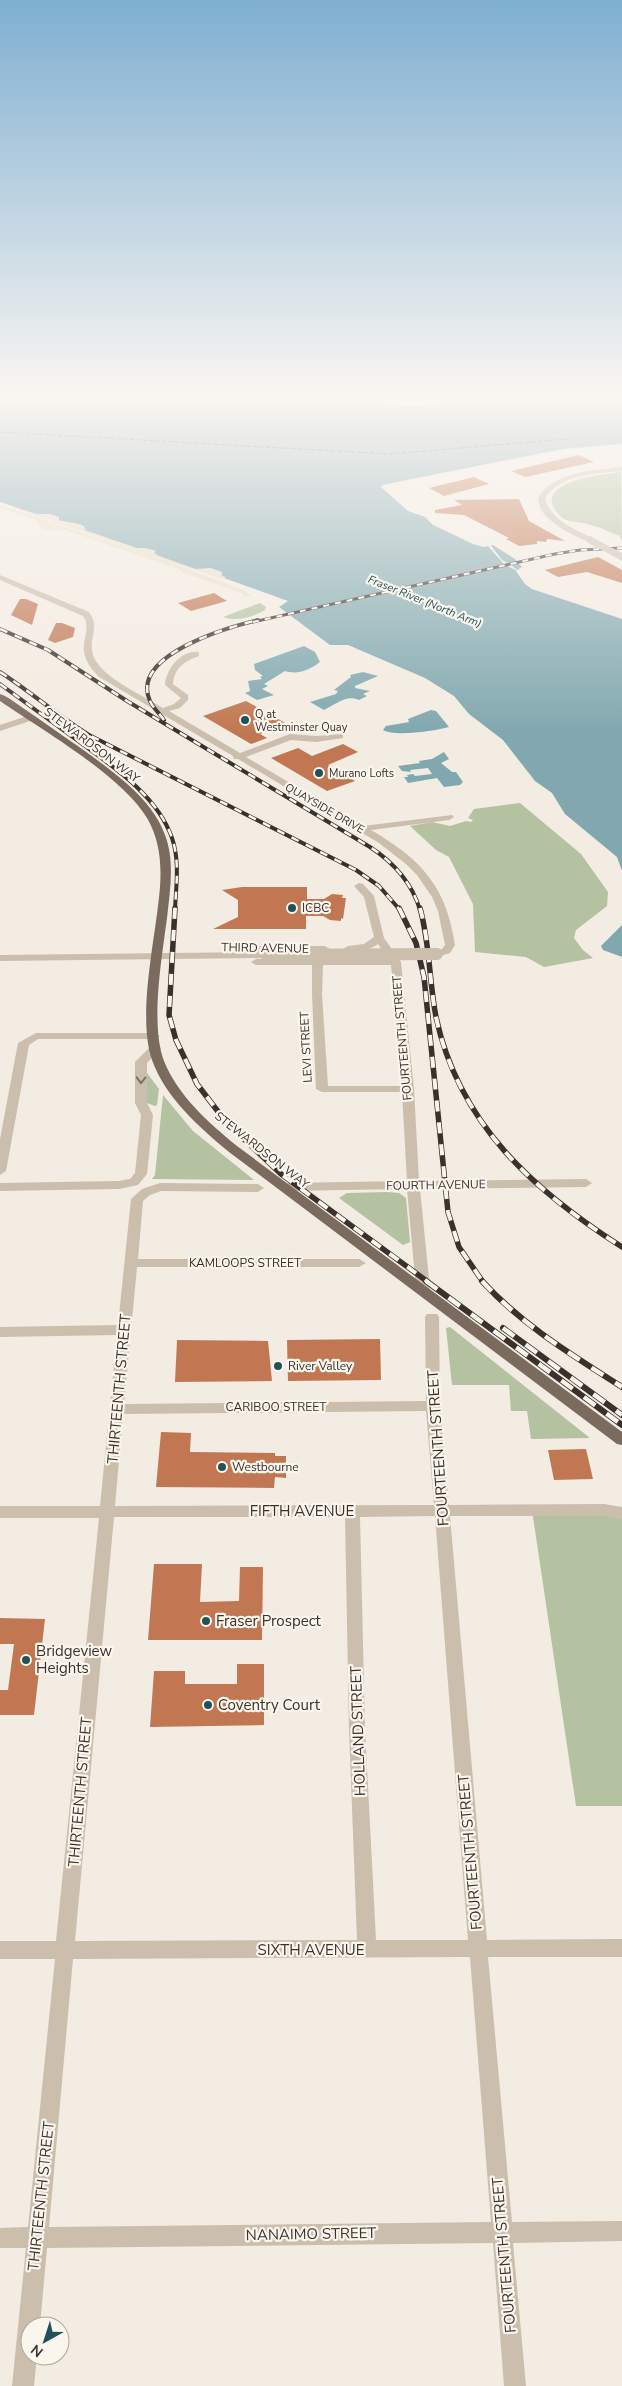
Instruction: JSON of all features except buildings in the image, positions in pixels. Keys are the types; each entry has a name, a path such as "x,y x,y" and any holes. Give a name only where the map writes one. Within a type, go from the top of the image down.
{"main road":[{"name":"STEWARDSON WAY","path":"0,697 131,792 148,812 160,833 166,858 166,888 156,957 154,1042 166,1077 182,1099 208,1128 622,1440"}],"street":[{"path":"546,509 555,520 622,557"},
{"name":"QUAYSIDE DRIVE","path":"0,577 86,614 91,619 92,625 86,649 93,667 102,675 361,829 406,858 428,881 440,899 448,922 450,945 442,953 199,956"},
{"path":"161,711 177,706 184,700 185,697 169,685 169,679 174,667 181,660 196,654"},
{"path":"0,728 30,718"},
{"path":"237,756 290,737 316,739 340,736"},
{"path":"361,829 449,817"},
{"name":"FOURTEENTH STREET","path":"359,886 370,896 379,938 396,962 408,1089 413,1186 423,1289"},
{"name":"THIRD AVENUE","path":"199,956 222,949 362,949 379,938"},
{"name":"LEVI STREET","path":"318,949 317,994 322,1089 408,1089"},
{"path":"0,958 199,956"},
{"name":"THIRD AVENUE","path":"199,956 223,962 396,962"},
{"path":"0,1171 24,1043 29,1038 36,1036 154,1042"},
{"path":"0,1187 119,1186 134,1182 141,1174 147,1115 141,1103 141,1062 154,1042"},
{"name":"FOURTH AVENUE","path":"285,1187 586,1183"},
{"name":"THIRTEENTH STREET","path":"23,2386 137,1199 146,1192 160,1187 258,1188"},
{"name":"KAMLOOPS STREET","path":"131,1263 359,1263"},
{"name":"FOURTEENTH STREET","path":"432,1317 433,1406 515,2386"},
{"path":"0,1332 124,1330"},
{"name":"CARIBOO STREET","path":"118,1409 433,1406"},
{"name":"FIFTH AVENUE","path":"0,1512 604,1510 622,1513"},
{"name":"HOLLAND STREET","path":"352,1511 357,1729 367,1950"},
{"name":"SIXTH AVENUE","path":"0,1950 479,1950 622,1948"},
{"name":"NANAIMO STREET","path":"0,2238 622,2231"}],"green space":[{"path":"556,509 622,509 622,542 620,536 591,525 569,521"},
{"path":"260,603 266,607 265,610 255,615 239,619 223,617"},
{"path":"520,803 581,854 608,892 607,906 576,930 574,938 583,950 593,958 544,967 526,957 475,952 473,904 449,857 436,850 410,826 432,822 450,826 466,821 471,822 473,820 468,818 474,809"},
{"path":"147,1073 159,1089 157,1105 155,1106 147,1103"},
{"path":"163,1095 193,1131 254,1180 152,1179 155,1175"},
{"path":"347,1193 399,1193 406,1198 410,1242 403,1245 339,1198"},
{"path":"450,1327 590,1438 531,1439 527,1411 511,1411 509,1385 452,1385 446,1328"},
{"path":"604,1509 622,1518 622,1806 576,1806 532,1510"}],"shaded area":[{"path":"4,509 13,509 46,520 52,525 62,526 166,561 63,525 51,524 51,521 20,509 35,514 49,514 60,517 59,520 65,522 84,525 85,531 137,548 145,548 202,569 211,568 223,572 226,577 222,579 172,563 243,590 252,596 245,596 240,592 183,573 181,570 65,530 47,530 38,527 40,526 36,520"}],"water":[{"name":"Fraser River (North Arm)","path":"22,509 406,509 425,517 433,525 473,544 484,547 493,545 515,559 522,567 516,571 525,584 532,589 622,619 622,871 617,857 565,814 552,793 535,781 503,740 469,714 454,696 425,678 348,645 330,645 279,607 288,601 224,578 226,577 222,576 222,572 211,568 196,569 156,555 154,553 156,551 137,548 84,530 86,529 83,528 85,527 83,525 59,520 59,517 50,514 36,514"},
{"path":"304,646 315,652 320,662 303,671 285,671 264,684 268,686 262,689 274,695 257,700 245,693 250,691 248,681 262,679 260,677 263,676 255,670 254,664"},
{"path":"363,672 378,676 355,686 355,688 370,691 363,694 367,696 359,700 345,699 324,710 310,702 336,694 338,691 334,690 351,677 350,675"},
{"path":"431,710 436,711 449,727 425,732 405,733 383,730 386,726 409,722 408,719"},
{"path":"444,752 449,759 441,763 452,772 456,772 463,782 460,785 444,787 437,778 408,783 404,777 408,777 407,775 432,774 428,768 410,770 411,772 402,771 398,766 420,763 419,761 432,759"},
{"path":"622,925 622,957 603,950 601,946"}],"pier":[{"path":"489,543 502,560 508,563 523,562 511,565 520,572 507,566 286,616 284,614 504,564 486,544"}],"railway":[{"path":"253,622 555,554 580,550 622,548"},
{"path":"164,720 150,701 147,685 154,670 167,657 185,646 226,629 258,620"},
{"path":"0,629 48,650 127,701 370,847 401,874 412,891 420,910"},
{"path":"0,672 89,735 356,870 379,886 400,910"},
{"path":"0,684 116,769 144,794 155,807 165,822 172,838 176,856 175,910"},
{"path":"175,908 169,1015 176,1040 197,1084 226,1122 281,1174 428,1282"},
{"path":"420,908 426,935 436,1017 447,1055 462,1090 482,1122 505,1151 531,1178 559,1202 622,1247"},
{"path":"400,910 416,943 424,977 448,1212 459,1247 483,1282"},
{"path":"426,1281 622,1425"},
{"path":"482,1281 497,1297 531,1325 566,1351 622,1387"},
{"path":"503,1328 622,1415"}],"place":[{"name":"Q at Westminster Quay","path":"245,720"},
{"name":"Murano Lofts","path":"319,773"},
{"name":"ICBC","path":"292,908"},
{"name":"River Valley","path":"278,1366"},
{"name":"Westbourne","path":"222,1467"},
{"name":"Fraser Prospect","path":"206,1621"},
{"name":"Bridgeview Heights","path":"26,1660"},
{"name":"Coventry Court","path":"208,1705"}]}
